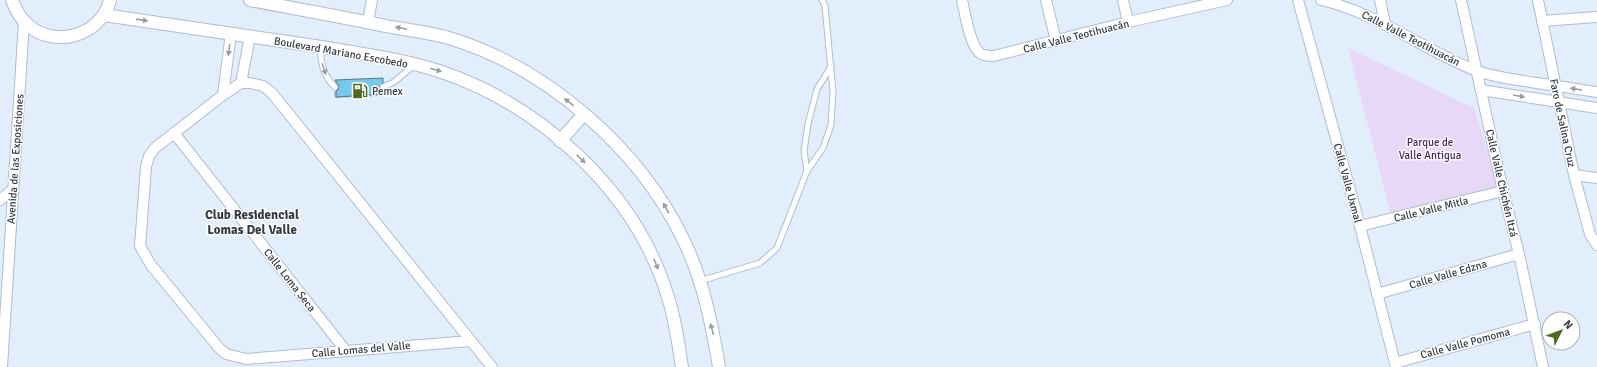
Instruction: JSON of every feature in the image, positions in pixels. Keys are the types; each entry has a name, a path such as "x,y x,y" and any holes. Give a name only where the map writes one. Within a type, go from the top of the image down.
{"street":[{"path":"12,0 16,12 24,22 34,30 46,36 59,38 72,36 90,28 104,15 110,0"},
{"path":"250,0 449,38 482,51 521,70 556,92 611,138 630,159 664,203 684,241 700,281 714,334 718,367"},
{"path":"368,22 372,0"},
{"name":"Calle Valle Teotihuacán","path":"962,0 974,45 981,54 994,56 1003,55 1128,22 1228,0"},
{"path":"1046,0 1056,41"},
{"path":"1123,0 1128,22"},
{"name":"Calle Valle Uxmal","path":"1298,0 1360,226 1395,365"},
{"name":"Calle Valle Teotihuacán","path":"1321,0 1342,5 1385,23 1436,52 1477,71 1500,78 1597,92"},
{"path":"1380,0 1385,23"},
{"name":"Calle Valle Chichén Itzá","path":"1461,0 1503,191 1535,324 1543,367"},
{"name":"Faro de Salina Cruz","path":"1538,0 1574,175 1590,234 1596,245"},
{"name":"Boulevard Mariano Escobedo","path":"104,15 376,56 439,71 472,84 505,101 534,119 584,162 612,191 635,223 652,256 667,294 678,337 682,367"},
{"path":"1542,21 1597,17"},
{"name":"Avenida de las Exposiciones","path":"2,367 24,22"},
{"path":"224,95 231,33"},
{"path":"250,36 241,83 264,86 272,93 492,367"},
{"name":"Calle Lomas del Valle","path":"241,83 155,148 149,156 146,167 140,246 156,270 218,348 226,354 246,359 471,341"},
{"path":"1481,90 1597,108"},
{"path":"560,141 584,114"},
{"name":"Calle Loma Seca","path":"174,133 346,351"},
{"path":"1574,175 1597,178"},
{"path":"0,200 13,189"},
{"name":"Calle Valle Mitla","path":"1360,226 1503,191"},
{"name":"Calle Valle Edzna","path":"1377,294 1519,254"},
{"name":"Calle Valle Pomoma","path":"1395,365 1535,324"}],"lane":[{"path":"700,281 760,263 777,248 807,171 823,148 831,125 833,92 824,6 822,0"},
{"path":"320,47 323,70 329,81 335,87"},
{"path":"383,88 394,82 414,65"},
{"path":"807,171 804,152 808,124 817,89 831,67"}],"green space":[{"name":"Parque de Valle Antigua","path":"1348,48 1474,108 1499,188 1391,215"}],"building":[{"name":"Pemex","path":"383,78 383,83 379,87 380,90 384,91 384,94 336,97 336,91 338,90 339,86 335,80"}],"place":[{"name":"Pemex","path":"360,91"}],"district":[{"name":"Club Residencial Lomas Del Valle","path":"252,222"}]}
